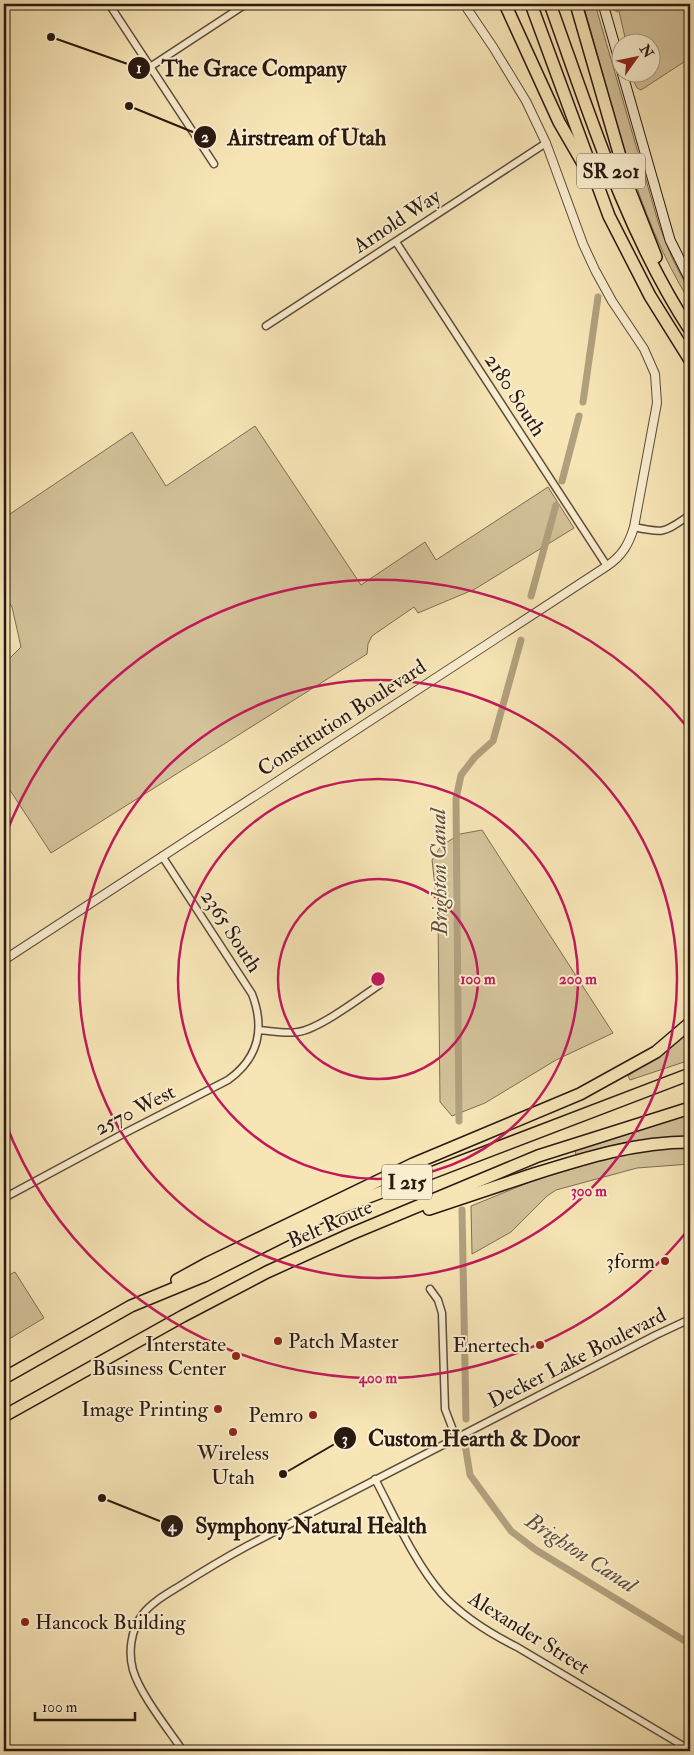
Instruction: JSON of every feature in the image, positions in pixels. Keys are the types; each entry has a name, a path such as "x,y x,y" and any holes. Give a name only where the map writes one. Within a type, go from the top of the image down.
{"highway":[{"path":"505,4 559,122 609,216"},
{"name":"SR 201","path":"531,4 609,216 650,296 690,360"},
{"name":"SR 201","path":"550,4 628,213 663,286 690,330"},
{"path":"576,4 630,192 658,263 690,326"},
{"path":"131,1306 208,1263 412,1164 580,1094 656,1052 690,1023"},
{"name":"Belt Route","path":"4,1378 131,1306 204,1276 336,1209 690,1074"},
{"name":"Belt Route","path":"4,1416 183,1316 259,1276 351,1234 538,1156 690,1108"},
{"path":"351,1234 595,1154 631,1147 690,1142"}],"main road":[{"path":"603,4 612,36"},
{"path":"625,82 670,240 690,280"}],"street":[{"path":"109,4 214,164"},
{"path":"150,66 246,4"},
{"name":"Constitution Boulevard","path":"4,960 607,566 617,559 629,542 634,527 657,403 655,374 644,349 612,301 595,270 583,244 537,121 517,85 464,4"},
{"name":"Arnold Way","path":"266,326 546,144"},
{"name":"2180 South","path":"396,242 607,566"},
{"path":"634,527 659,532 665,531 690,515"},
{"name":"2365 South","path":"162,856 249,988 258,1011 259,1030"},
{"path":"259,1030 292,1033 308,1030 379,985"},
{"name":"2570 West","path":"4,1198 228,1080 250,1058 259,1030"},
{"path":"430,1289 438,1300 442,1313 444,1409 456,1438"},
{"name":"Decker Lake Boulevard","path":"183,1751 145,1693 133,1671 131,1661 130,1647 134,1632 143,1614 154,1603 213,1564 656,1334 690,1319"},
{"name":"Alexander Street","path":"375,1479 423,1569 443,1595 465,1615 492,1634 690,1750"}],"shaded area":[{"path":"583,4 595,4 612,63 612,82 618,82 659,225 673,260 690,292 690,302 654,232 639,195 615,119"},
{"path":"620,4 690,4 690,58 662,76 662,32 624,32 619,11"},
{"path":"634,82 653,82 641,90 637,88"},
{"path":"255,426 361,585 425,542 436,560 548,487 574,528 475,589 418,613 414,607 372,636 368,644 367,654 51,853 4,781 4,664 21,647 12,607 4,595 4,518 132,432 166,486"},
{"path":"482,830 613,1033 556,1060 485,1103 452,1116 440,1102 438,913 432,860 441,846 460,834"},
{"path":"690,1031 690,1060 630,1080 628,1076"},
{"path":"690,1112 690,1137 661,1138 633,1142 604,1147 576,1155 575,1150"},
{"path":"690,1144 690,1164 637,1168 556,1190 547,1196 511,1232 472,1254 471,1206 561,1168 592,1158"},
{"path":"4,1266 9,1275 15,1272 44,1318 4,1342"}],"waterway":[{"name":"Brighton Canal","path":"618,4 618,9"},
{"name":"Brighton Canal","path":"583,402 598,297"},
{"name":"Brighton Canal","path":"562,481 579,416"},
{"name":"Brighton Canal","path":"531,596 556,505"},
{"name":"Brighton Canal","path":"459,1121 456,799 461,775 475,757 493,741 521,640"},
{"name":"Brighton Canal","path":"462,1210 466,1419"},
{"name":"Brighton Canal","path":"465,1444 470,1475 511,1531 536,1550 690,1644"}],"place":[{"name":"The Grace Company","path":"51,37"},
{"name":"Airstream of Utah","path":"129,106"},
{"name":"3form","path":"665,1261"},
{"name":"Patch Master","path":"278,1341"},
{"name":"Enertech","path":"540,1345"},
{"name":"Interstate Business Center","path":"236,1356"},
{"name":"Image Printing","path":"218,1409"},
{"name":"Pemro","path":"313,1415"},
{"name":"Wireless Utah","path":"233,1432"},
{"name":"Custom Hearth & Door","path":"283,1474"},
{"name":"Symphony Natural Health","path":"102,1498"},
{"name":"Hancock Building","path":"25,1622"}]}
